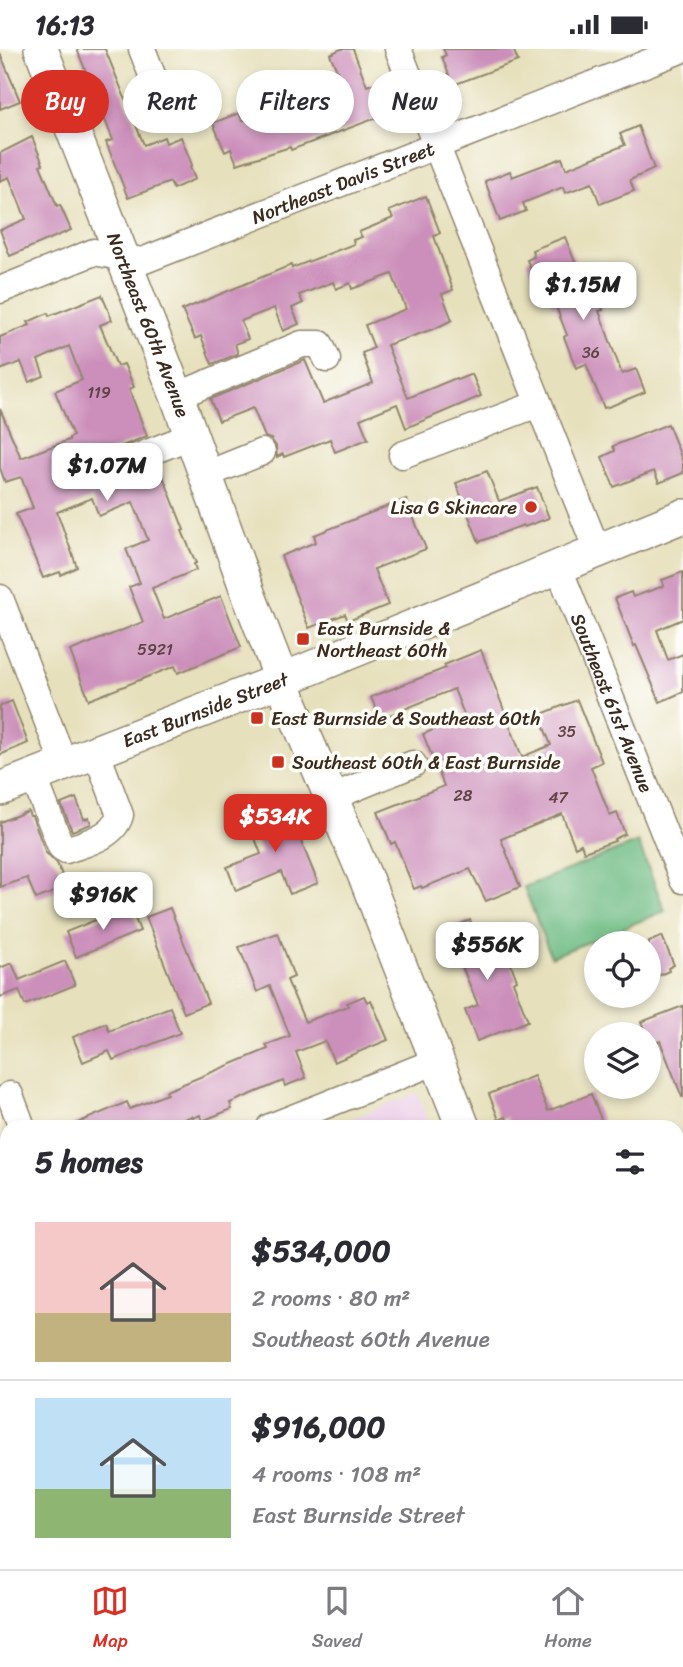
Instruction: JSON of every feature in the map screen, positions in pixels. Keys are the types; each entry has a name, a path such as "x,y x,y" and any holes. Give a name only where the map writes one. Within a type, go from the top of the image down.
{"main road":[{"name":"Northeast 60th Avenue","path":"41,49 177,396 282,679 367,881 460,1120"},
{"name":"East Burnside Street","path":"0,789 282,679 683,516"}],"street":[{"path":"142,49 150,70"},
{"path":"398,49 597,550"},
{"name":"Northeast Davis Street","path":"0,290 94,252 142,261 683,50"},
{"path":"177,396 302,344 320,344 327,359"},
{"path":"402,455 538,404"},
{"path":"101,471 191,436"},
{"path":"205,475 262,452"},
{"name":"Southeast 61st Avenue","path":"558,566 675,838 683,880"},
{"path":"0,598 64,764"},
{"path":"33,775 61,846 66,850 102,837 118,823 120,815 96,751"},
{"path":"330,798 413,764"},
{"path":"288,1120 437,1061"},
{"path":"10,1095 19,1120"}],"shaded area":[{"path":"417,1093 427,1120 349,1120"}],"green space":[{"path":"638,842 665,911 615,931 584,931 584,944 551,957 524,887"}],"building":[{"path":"77,49 105,49 123,93 123,133 139,133 144,145 164,137 166,143 181,137 195,179 173,189 170,182 128,198 106,142 113,140 109,130 109,70 85,70"},
{"path":"341,49 353,49 368,86 368,121 354,126 354,70 337,70 330,54"},
{"path":"443,49 513,49 518,61 462,82 462,70 447,70 442,57 446,55"},
{"path":"0,53 20,101 0,109"},
{"path":"236,114 236,133 336,133 291,150 290,147 237,164 231,149 225,152 217,133 222,133 222,120"},
{"path":"638,126 654,169 630,180 634,191 600,204 592,183 565,193 563,187 523,203 526,211 500,221 485,181 510,171 512,177 562,158 566,169 625,145 620,134"},
{"path":"32,137 57,206 60,205 71,230 10,256 0,230 26,219 9,177 0,181 0,153"},
{"path":"426,196 440,233 434,236 453,290 442,294 452,320 387,345 408,398 472,374 481,396 406,428 397,404 360,419 368,439 335,452 330,439 284,457 283,454 277,457 276,446 271,439 265,437 253,408 219,421 210,399 305,360 323,403 373,383 362,353 374,348 365,325 406,309 392,274 352,289 350,283 336,289 333,282 299,295 303,303 292,308 299,324 283,331 274,308 241,321 248,339 235,344 238,354 212,364 201,336 195,339 182,310 291,265 292,268 354,244 353,240 362,237 359,232 393,218 389,211"},
{"path":"565,237 583,282 591,279 603,310 599,311 622,374 636,369 645,392 604,408 586,364 576,368 555,304 552,305 540,274 534,277 527,260 534,257 532,250"},
{"path":"102,295 112,320 100,325 117,366 124,364 134,387 129,389 147,436 95,457 88,462 87,477 92,484 106,486 159,466 196,563 196,570 152,588 164,619 221,596 241,647 178,673 175,666 89,700 70,651 143,622 129,587 140,583 126,549 148,540 133,502 99,516 92,498 57,512 77,567 61,575 60,572 43,578 16,514 33,508 21,477 5,482 0,468 0,409 21,458 69,440 73,436 55,391 82,380 69,346 38,360 44,376 29,382 21,362 0,370 0,337 30,325 28,322 48,313 49,316"},
{"path":"668,424 683,462 683,473 659,483 654,471 614,487 602,457 615,451 613,446"},
{"path":"487,471 499,501 537,487 549,518 479,542 456,483"},
{"path":"406,499 426,549 374,569 388,605 348,621 345,614 309,628 281,556 316,542 314,535"},
{"path":"683,572 683,619 657,630 668,660 683,654 683,692 660,702 615,598 631,592 633,597 664,586 662,580"},
{"path":"481,650 522,757 551,745 539,715 577,700 602,762 591,767 610,816 617,813 625,834 614,839 615,841 584,852 581,844 575,847 562,814 501,839 520,887 486,901 470,869 414,889 395,842 391,844 378,812 444,786 423,734 465,717 454,689 380,719 371,697 446,668 444,665"},
{"path":"12,701 28,743 0,755 0,706"},
{"path":"76,798 84,819 89,818 91,824 72,831 61,804"},
{"path":"286,804 318,883 290,894 281,872 236,891 227,867 261,854 248,820"},
{"path":"28,811 46,853 57,863 67,887 36,899 27,878 0,887 0,822"},
{"path":"130,906 140,931 76,957 66,932"},
{"path":"170,908 208,1003 184,1013 146,917"},
{"path":"470,920 481,947 501,939 517,980 513,982 528,1021 477,1041 465,1010 478,1005 459,959 457,960 454,953 450,955 444,941 448,939 444,931"},
{"path":"278,933 294,977 287,980 305,1022 348,1006 347,1003 364,996 367,1002 371,1000 388,1040 334,1062 325,1041 296,1052 306,1078 285,1086 283,1081 230,1103 232,1109 204,1120 202,1120 200,1115 182,1120 85,1120 127,1102 130,1109 167,1094 166,1091 268,1049 266,1045 290,1036 270,986 257,992 239,947"},
{"path":"661,936 674,965 661,975"},
{"path":"65,961 75,985 25,1005 19,990 0,997 0,968 12,963 19,980"},
{"path":"683,1006 683,1097 661,1044 661,1022 641,1022"},
{"path":"170,1007 180,1033 113,1060 109,1051 83,1062 73,1037 106,1023 109,1031"},
{"path":"534,1076 548,1111 584,1097 584,1099 593,1099 601,1120 507,1120 506,1117 499,1120 489,1094"}],"place":[{"name":"Lisa G Skincare","path":"531,507"},
{"name":"East Burnside & Northeast 60th","path":"303,639"},
{"name":"East Burnside & Southeast 60th","path":"257,718"},
{"name":"Southeast 60th & East Burnside","path":"278,762"}]}
